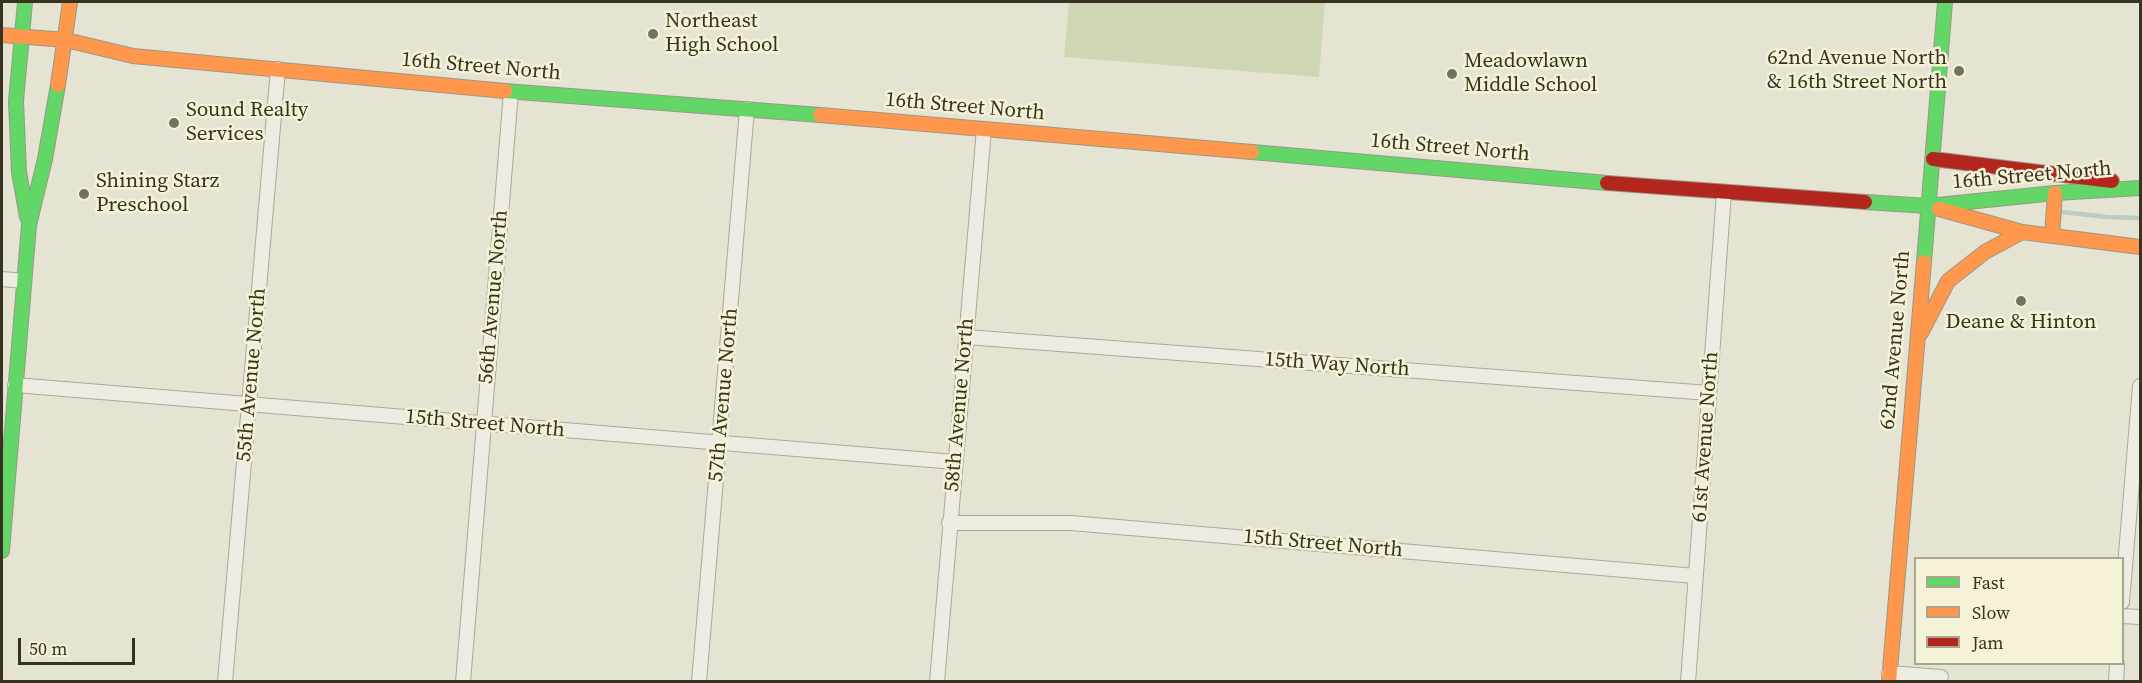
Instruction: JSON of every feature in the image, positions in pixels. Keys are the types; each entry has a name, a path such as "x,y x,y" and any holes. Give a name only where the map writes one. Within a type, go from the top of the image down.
{"street":[{"path":"25,2 16,101 19,172 29,225"},
{"path":"2,551 29,225 45,159 66,40 70,2"},
{"name":"62nd Avenue North","path":"1889,677 1945,2"},
{"name":"16th Street North","path":"2,35 66,40 133,56 511,92 747,109 1724,193 1928,206 2140,186"},
{"name":"55th Avenue North","path":"225,681 278,69"},
{"name":"56th Avenue North","path":"463,681 511,92"},
{"name":"57th Avenue North","path":"699,681 747,109"},
{"name":"58th Avenue North","path":"937,681 984,129"},
{"path":"1933,159 2140,186"},
{"name":"61st Avenue North","path":"1688,681 1724,193"},
{"path":"2052,236 2055,193"},
{"name":"16th Street North","path":"1928,206 2022,232 2140,247"},
{"path":"1917,340 1948,281 1985,252 2022,232"},
{"path":"2,279 24,281"},
{"name":"15th Way North","path":"966,337 1708,393"},
{"name":"15th Street North","path":"15,385 955,462"},
{"path":"2124,581 2138,437 2140,386"},
{"name":"15th Street North","path":"949,523 1071,523 1695,576"},
{"path":"2124,616 2140,618"},
{"path":"2116,681 2117,665"},
{"path":"1889,677 1941,677"}],"green space":[{"path":"1069,2 1325,2 1319,77 1064,57"}],"waterway":[{"path":"2062,212 2140,218"}],"traffic: fast":[{"path":"25,2 16,101 19,172 27,217"},
{"path":"1924,262 1945,2"},
{"path":"2,551 29,225 45,159 58,85"},
{"path":"505,91 820,115"},
{"path":"1252,152 1607,183"},
{"path":"1865,202 1928,206 2055,193 2140,188"}],"traffic: slow":[{"path":"58,85 70,2"},
{"path":"2,35 66,40 133,56 505,91"},
{"path":"820,115 1252,152"},
{"path":"2052,236 2055,193"},
{"path":"1939,209 2022,232 2140,247"},
{"path":"1921,333 1948,281 1985,252 2022,232"},
{"path":"1889,682 1924,262"}],"traffic: jam":[{"path":"1933,159 2112,181"},
{"path":"1607,183 1865,202"}],"place":[{"name":"Northeast High School","path":"653,34"},
{"name":"62nd Avenue North & 16th Street North","path":"1959,71"},
{"name":"Meadowlawn Middle School","path":"1452,74"},
{"name":"Sound Realty Services","path":"174,123"},
{"name":"Shining Starz Preschool","path":"84,194"},
{"name":"Deane & Hinton","path":"2021,301"}]}
